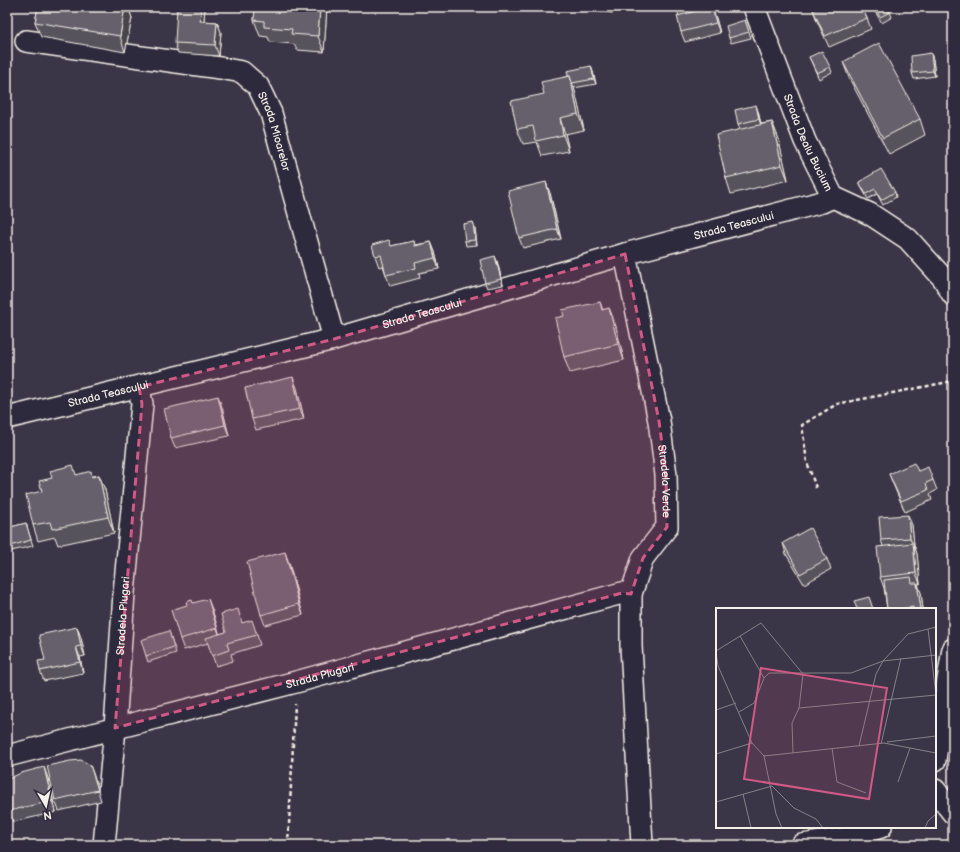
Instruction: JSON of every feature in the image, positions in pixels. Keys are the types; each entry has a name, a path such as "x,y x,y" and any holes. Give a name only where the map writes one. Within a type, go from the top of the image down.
{"street":[{"name":"Strada Dealu Bucium","path":"754,7 805,141 834,197 870,214 908,239 950,282"},
{"name":"Strada Mioarelor","path":"26,41 242,72 258,86 271,113 334,339"},
{"name":"Strada Teascului","path":"7,418 334,339 624,254 822,202 834,197"},
{"name":"Stradela Verde","path":"624,254 659,421 666,475 667,527 643,558 631,594 631,646 642,845"},
{"name":"Stradela Plugari","path":"104,845 115,728 124,593 142,404 138,386"},
{"name":"Strada Plugari","path":"7,756 296,682 622,593 631,594"},
{"path":"936,754 953,649"},
{"path":"936,791 953,813"},
{"path":"802,845 847,838 878,828"}],"path":[{"path":"816,488 807,462 802,425 837,404 953,381"},
{"path":"288,845 296,682"}],"highlighted area":[{"path":"625,254 659,421 666,475 667,527 643,558 631,594 622,593 115,728 142,404 139,387 334,339"}],"building":[{"path":"38,7 125,7 120,36 35,22"},
{"path":"177,7 201,7 200,21 217,22 215,45 175,43"},
{"path":"255,7 320,7 318,36 291,34 292,29 264,27 264,21 254,20"},
{"path":"676,7 698,7 677,10"},
{"path":"712,7 716,23 681,32 677,16"},
{"path":"819,7 862,7 867,18 825,36 813,10"},
{"path":"874,7 887,7 890,12 880,17"},
{"path":"745,20 749,32 729,38 726,26"},
{"path":"879,43 920,119 883,138 843,62"},
{"path":"822,51 830,67 817,73 809,57"},
{"path":"931,53 933,71 912,73 911,56"},
{"path":"591,66 594,79 572,83 567,71"},
{"path":"570,76 578,114 560,118 563,135 536,141 533,126 517,129 511,101 544,94 541,82"},
{"path":"756,105 759,119 738,124 735,110"},
{"path":"772,122 782,165 726,178 716,135"},
{"path":"881,169 895,192 881,200 875,189 866,194 859,182"},
{"path":"546,182 557,229 519,238 508,191"},
{"path":"473,222 475,240 465,241 463,224"},
{"path":"389,240 391,246 414,241 415,246 431,242 435,258 415,263 416,268 386,275 381,255 375,256 372,245"},
{"path":"495,256 501,279 485,283 480,260"},
{"path":"600,302 602,310 609,308 618,344 564,357 555,318 564,316 562,310"},
{"path":"293,377 300,409 252,419 245,388"},
{"path":"218,396 225,425 171,438 164,409"},
{"path":"914,463 918,471 928,467 933,480 926,483 928,490 901,501 889,474"},
{"path":"73,465 76,475 91,471 92,477 99,475 108,517 52,529 50,522 33,525 26,495 42,491 39,481 52,478 50,471"},
{"path":"908,515 910,538 881,540 879,517"},
{"path":"26,523 31,540 7,547 7,528"},
{"path":"810,528 827,559 800,574 783,543"},
{"path":"913,543 916,573 880,577 877,547"},
{"path":"285,552 299,604 261,615 247,562"},
{"path":"911,577 912,583 917,583 921,608 887,608 884,580"},
{"path":"869,597 873,608 857,608 854,601"},
{"path":"208,599 217,628 180,639 171,610 187,605 186,602 192,600 193,603"},
{"path":"238,609 242,623 252,620 257,635 227,643 229,650 212,656 206,638 226,632 221,614"},
{"path":"77,627 81,646 76,647 80,662 40,671 38,661 45,660 39,635"},
{"path":"169,631 174,647 146,656 141,640"},
{"path":"953,744 953,756 947,750"},
{"path":"81,760 90,765 98,790 55,800 47,766"},
{"path":"44,767 52,801 9,811 7,802 7,782 10,778 21,773"}]}
